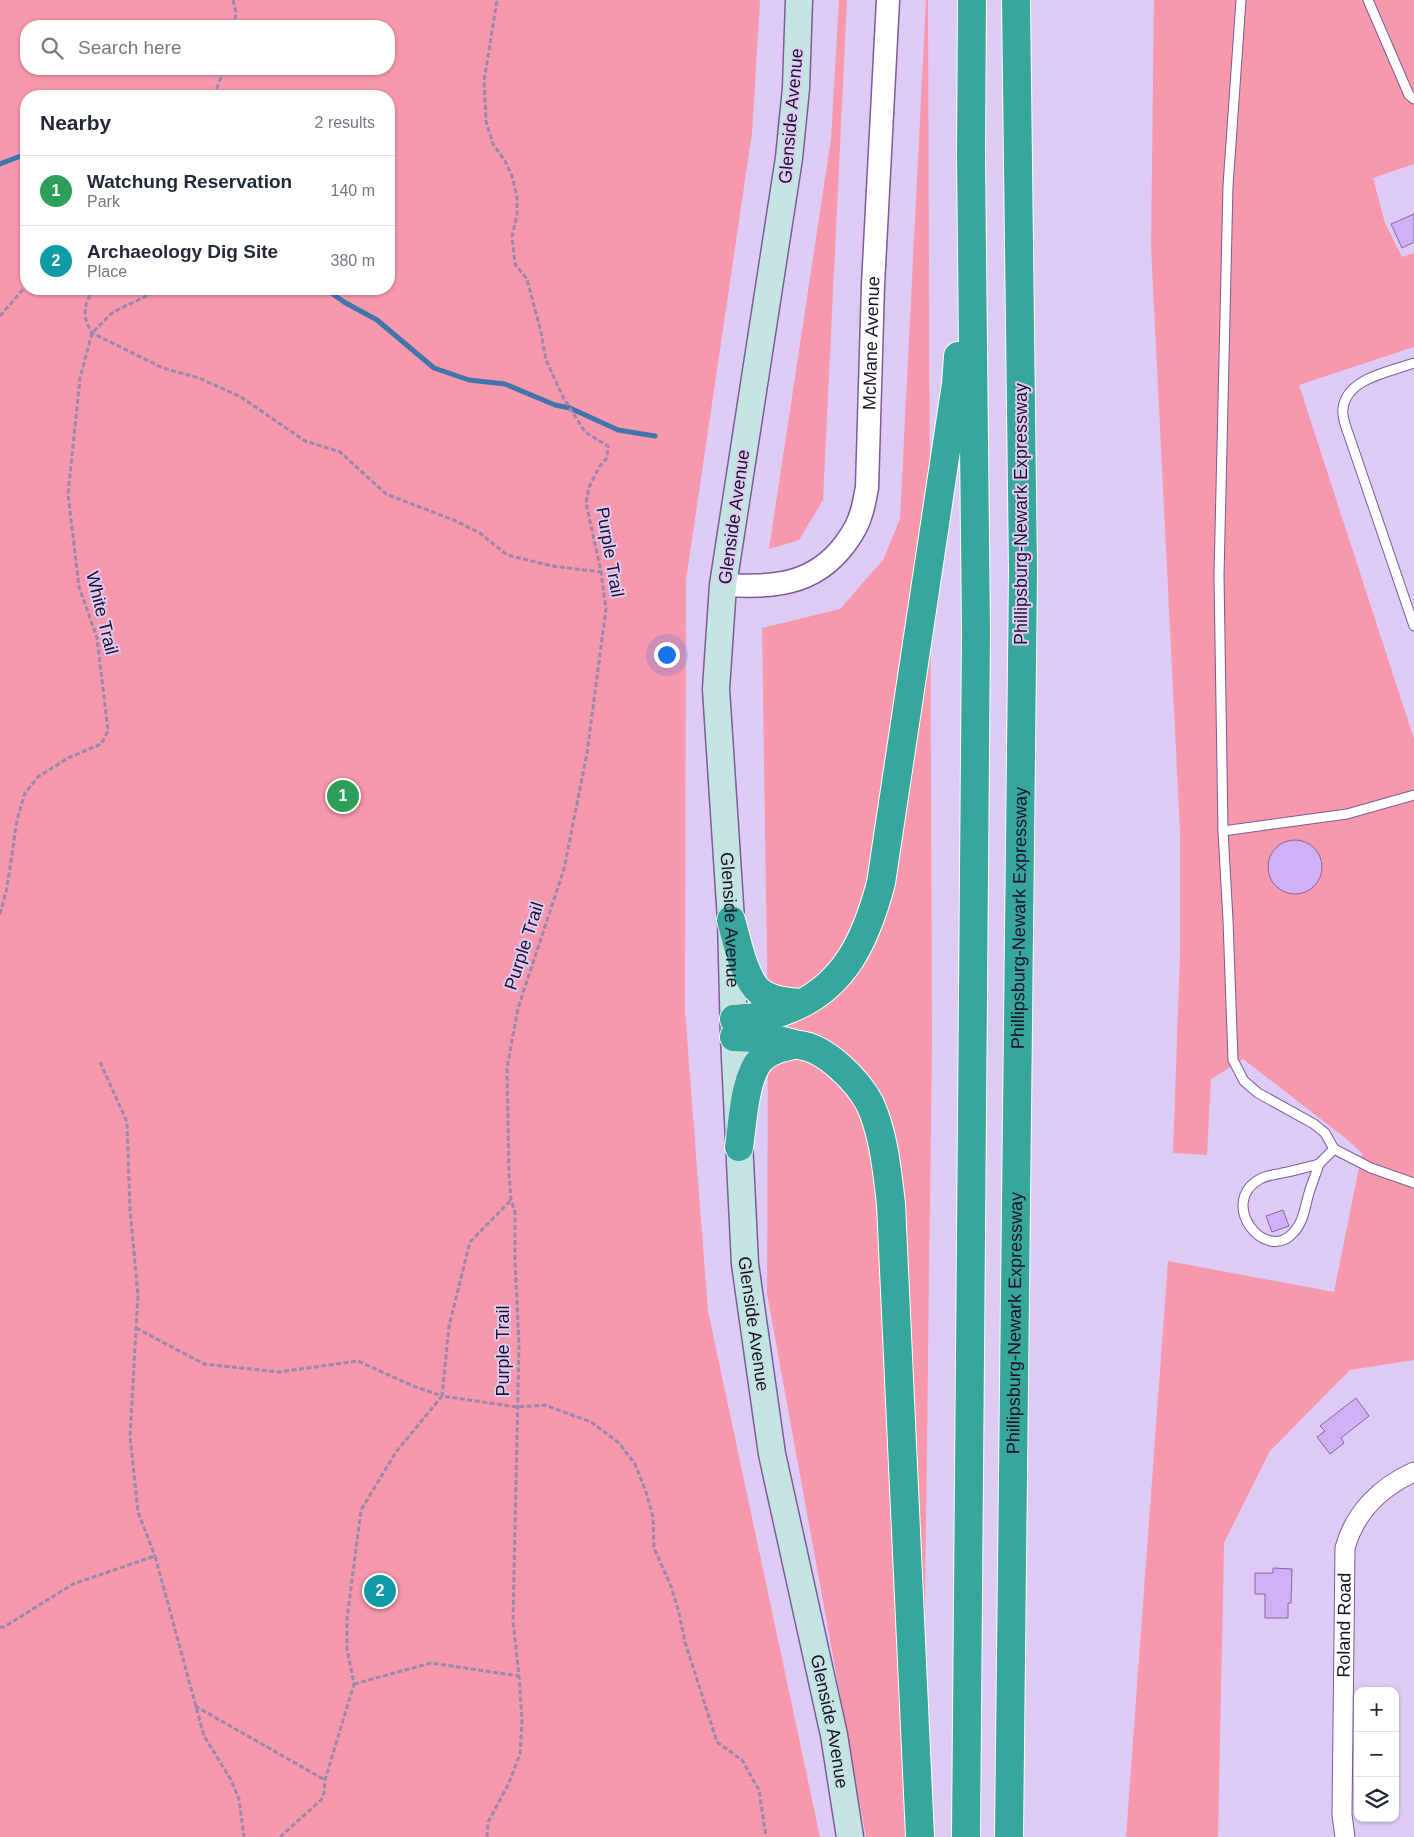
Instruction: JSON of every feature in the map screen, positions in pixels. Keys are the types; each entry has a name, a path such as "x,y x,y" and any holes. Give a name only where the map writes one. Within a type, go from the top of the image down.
{"highway":[{"path":"966,1837 976,642 971,155 972,0"},
{"name":"Phillipsburg-Newark Expressway","path":"1009,1837 1023,572 1016,0"},
{"path":"734,1028 802,1003 829,986 854,955 871,918 881,883 956,384 971,155"},
{"path":"731,920 746,970 760,992 784,1002 802,1003"},
{"path":"734,1028 816,1050 845,1071 859,1087 869,1103 876,1119 884,1151 891,1204 920,1837"},
{"path":"740,1147 749,1083 754,1070 761,1059 774,1050 798,1044"}],"main road":[{"name":"Glenside Avenue","path":"799,0 796,88 789,158 723,585 716,690 731,920 745,1264 772,1454 834,1735 850,1837"}],"street":[{"name":"McMane Avenue","path":"723,585 770,585 795,582 815,572 835,557 850,538 862,514 867,488 873,285 888,0"},
{"name":"Roland Road","path":"1345,1837 1342,1814 1345,1548 1356,1521 1378,1494 1397,1480 1414,1472"}],"lane":[{"path":"1241,0 1227,206 1219,576 1223,832 1228,920 1232,1060 1244,1081 1258,1093 1314,1124 1325,1133 1334,1149 1371,1168 1414,1184"},
{"path":"1368,0 1402,80 1414,99"},
{"path":"1414,363 1367,379 1355,386 1346,396 1342,410 1345,424 1414,626"},
{"path":"1223,832 1347,814 1414,795"},
{"path":"1319,1164 1270,1175 1259,1179 1251,1186 1245,1196 1243,1206 1244,1217 1256,1234 1276,1241 1287,1239 1294,1232 1303,1216 1319,1164 1334,1149"}],"path":[{"path":"233,0 236,12 235,20"},
{"name":"Purple Trail","path":"497,0 484,82 486,120 493,144 505,161 512,176 517,197 517,214 512,237 516,264 527,279 532,291 546,360 564,397 585,432 608,446 607,458 600,466 589,487 586,503 601,572 606,609 587,753 564,869 518,1008 508,1068 509,1174 511,1200 516,1212 515,1261 520,1344 517,1407 545,1406 591,1422 619,1442 635,1464 646,1492 652,1517 654,1548 671,1586 685,1642 717,1742 742,1760 759,1790 766,1837"},
{"path":"216,90 222,75"},
{"path":"0,316 20,293"},
{"path":"90,295 84,311 86,324 92,333 163,368 199,378 241,397 305,441 340,452 386,494 456,521 480,533 507,555 552,566 601,572"},
{"path":"92,333 112,312 148,295"},
{"name":"White Trail","path":"0,914 7,888 16,820 25,793 38,777 68,758 101,744 108,731 97,638 79,587 68,494 80,378 92,333"},
{"path":"100,1062 127,1122 130,1210 138,1294 130,1436 138,1512 155,1556 194,1705 204,1736 231,1780 239,1799 244,1837"},
{"path":"280,1837 321,1800 324,1793 325,1780 354,1684 347,1649 347,1619 361,1510 396,1452 442,1396 449,1326 470,1242 511,1200"},
{"path":"136,1328 204,1364 279,1372 358,1361 413,1386 442,1396 517,1407 513,1621 522,1721 520,1754 509,1783 488,1822 487,1837"},
{"path":"0,1627 4,1627 73,1584 155,1556"},
{"path":"354,1684 431,1663 519,1676"},
{"path":"194,1705 325,1780"}],"shaded area":[{"path":"0,0 760,0 752,133 686,580 685,1011 708,1311 820,1837 0,1837"},
{"path":"839,0 847,0 823,500 799,540 769,549 831,139"},
{"path":"926,0 928,0 932,1042 922,1837 866,1837 767,1294 768,1027 762,628 840,609 883,560 900,519"},
{"path":"1154,0 1414,0 1414,164 1373,178 1385,223 1402,257 1414,253 1414,347 1299,385 1414,739 1414,1360 1350,1370 1270,1451 1224,1543 1218,1837 1126,1837 1168,1261 1334,1292 1362,1153 1243,1059 1211,1079 1207,1155 1173,1153 1180,955 1180,830 1151,247"}],"building":[{"path":"1414,214 1414,242 1402,248 1391,224"},
{"path":"1290,840 1300,840 1310,844 1318,852 1322,867 1318,882 1310,890 1300,894 1290,894 1280,890 1272,882 1268,872 1268,862 1272,852 1280,844"},
{"path":"1283,1210 1289,1226 1272,1232 1266,1216"},
{"path":"1356,1398 1369,1416 1341,1438 1344,1443 1330,1454 1317,1437 1325,1431 1320,1426"},
{"path":"1273,1568 1292,1569 1291,1603 1288,1603 1288,1618 1265,1618 1265,1594 1255,1594 1255,1573 1273,1573"}],"waterway":[{"path":"0,164 20,156"},
{"path":"334,295 377,320 434,368 469,380 505,384 555,405 570,408 618,430 655,436"}],"place":[{"name":"Watchung Reservation","path":"343,796"},
{"name":"Archaeology Dig Site","path":"380,1591"}]}
